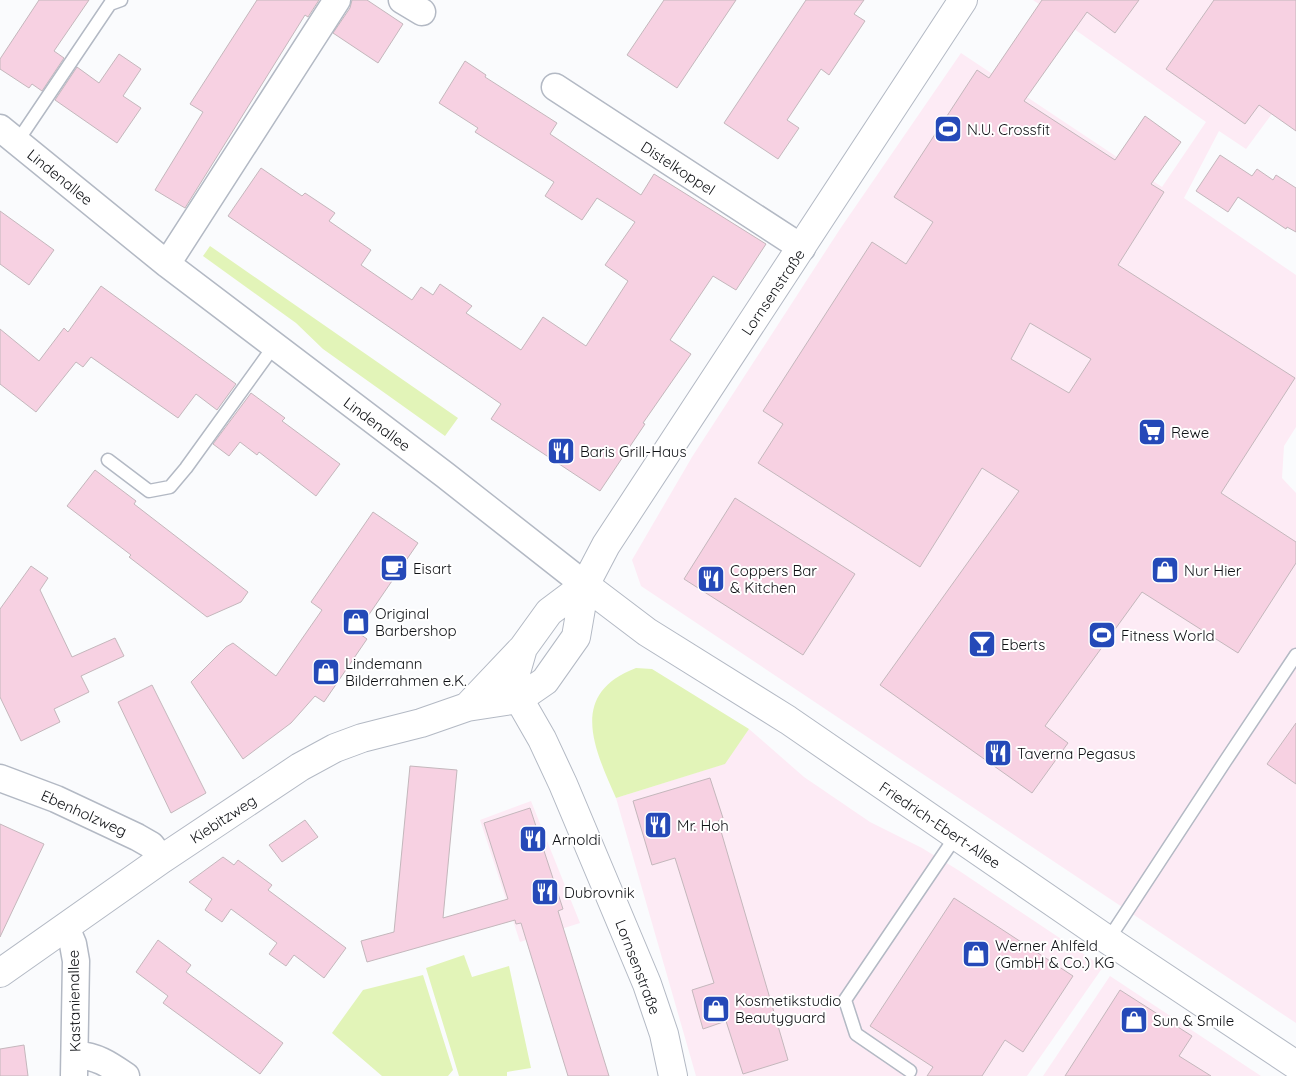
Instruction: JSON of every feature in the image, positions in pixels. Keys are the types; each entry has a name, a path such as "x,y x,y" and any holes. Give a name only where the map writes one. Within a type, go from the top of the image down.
{"street":[{"path":"167,264 337,0"},
{"name":"Lornsenstraße","path":"519,699 545,681 576,637 585,586 615,532 963,0"},
{"name":"Distelkoppel","path":"555,87 802,248"},
{"name":"Lindenallee","path":"9,135 167,264 445,475 585,586"},
{"name":"Lornsenstraße","path":"585,586 549,612 523,648 514,676 519,699 542,739 647,984 664,1034 673,1076"},
{"name":"Friedrich-Ebert-Allee","path":"585,586 647,632 784,717 1108,940 1296,1065"},
{"name":"Kiebitzweg","path":"467,707 523,648"},
{"name":"Kiebitzweg","path":"0,973 162,859 300,767 335,748 362,738 421,723 467,707 519,699"},
{"name":"Ebenholzweg","path":"0,778 56,799 137,837 150,845 162,859"},
{"name":"Kastanienallee","path":"66,927 73,944 76,961 74,1065"},
{"path":"74,1065 91,1056 103,1061 126,1076"}],"lane":[{"path":"9,135 110,4 121,0"},
{"path":"108,460 149,491 170,487 186,468 274,346"},
{"path":"1108,940 1296,655"},
{"path":"910,1071 856,1034 846,1000 956,836"}],"shaded area":[{"path":"1033,0 1296,0 1296,81 1246,149 1219,131 1184,198 1296,275 1296,427 1284,446 1282,478 1296,493 1296,1023 641,586 632,560 692,457 840,229 961,53 1162,187 1206,122"},
{"path":"749,729 804,777 870,822 922,848 958,870 1103,967 1027,1076 696,1076 616,798 724,764"},
{"path":"531,801 580,923 520,942 480,820"},
{"path":"1110,976 1261,1076 1043,1076"}],"green space":[{"path":"210,246 458,418 445,436 323,349 296,323 203,256"},
{"path":"636,668 652,669 749,729 725,764 616,798 600,760 595,742 592,724 594,707 601,692 615,679"},
{"path":"464,955 472,977 509,966 531,1068 507,1072 507,1076 459,1076 426,968"},
{"path":"423,975 453,1070 448,1076 382,1076 332,1033 363,990"}],"building":[{"path":"39,0 89,0 54,51 64,58 42,91 32,84 29,88 0,69 0,59"},
{"path":"257,0 319,0 308,17 305,15 185,208 155,190 203,112 190,104"},
{"path":"352,0 367,0 403,24 378,63 333,33 350,8"},
{"path":"664,0 736,0 677,88 627,55"},
{"path":"806,0 864,0 854,14 865,21 829,75 821,69 787,120 799,128 778,159 724,123"},
{"path":"1042,0 1139,0 1115,33 1087,12 1024,101 1115,160 1145,116 1181,142 1151,184 1164,192 1118,265 1295,378 1221,493 1296,542 1296,563 1238,653 1142,592 1045,726 1068,743 1032,793 880,685 1019,491 982,468 920,567 758,463 783,424 763,411 872,242 906,264 933,222 894,197 977,70 989,78","holes":["1030,323 1091,359 1069,393 1011,359"]},
{"path":"1214,0 1296,0 1296,131 1259,105 1245,124 1166,69"},
{"path":"119,54 141,69 123,96 141,108 117,143 55,100 77,67 99,83"},
{"path":"465,61 486,75 485,77 557,123 550,134 641,195 654,174 766,244 736,290 713,276 670,340 691,354 643,423 645,424 600,491 491,419 501,404 228,216 261,168 302,196 305,193 335,213 329,221 371,250 361,265 412,300 421,287 433,295 440,284 472,306 466,313 521,350 543,317 586,346 628,281 605,265 635,222 597,198 582,220 545,196 554,182 475,132 478,128 439,103"},
{"path":"1220,155 1252,176 1257,169 1273,180 1276,175 1296,188 1296,232 1287,227 1286,229 1238,197 1228,212 1196,191"},
{"path":"0,211 54,250 29,285 0,264"},
{"path":"101,286 236,384 217,410 196,394 178,418 91,357 83,367 76,362 36,412 0,384 0,329 39,361 64,328 68,332"},
{"path":"251,393 285,418 282,421 340,464 316,496 259,452 257,455 240,442 229,456 213,444"},
{"path":"95,470 136,501 134,504 248,592 241,602 207,617 67,506"},
{"path":"735,498 855,574 803,655 684,579"},
{"path":"373,512 418,543 357,632 367,639 324,702 315,696 291,723 243,759 191,682 226,647 233,643 276,676 322,610 311,602"},
{"path":"31,566 48,578 40,590 72,657 115,638 124,656 81,676 89,692 54,709 60,722 21,741 0,697 0,609"},
{"path":"152,685 206,793 171,813 118,702"},
{"path":"1296,723 1296,784 1267,764"},
{"path":"410,766 457,770 443,918 508,899 484,823 530,808 563,909 558,911 609,1076 568,1076 521,923 516,924 515,920 367,962 361,941 394,932"},
{"path":"710,778 723,818 718,821 788,1060 743,1074 726,1021 703,1029 692,990 714,983 675,858 652,865 633,801"},
{"path":"305,820 318,837 282,862 269,845"},
{"path":"0,824 44,844 0,937"},
{"path":"223,857 234,865 238,860 272,885 268,890 346,948 324,978 294,955 286,966 269,954 277,943 231,909 222,922 205,910 212,899 189,882"},
{"path":"954,898 1073,976 1023,1052 1005,1040 982,1076 927,1076 933,1067 870,1026"},
{"path":"158,940 191,965 186,972 283,1043 260,1074 163,1003 168,996 136,972"},
{"path":"1120,990 1192,1036 1179,1056 1211,1076 1065,1076"},
{"path":"24,1045 28,1076 0,1076 0,1049"}],"place":[{"name":"N.U. Crossfit","path":"948,129"},
{"name":"Rewe","path":"1152,432"},
{"name":"Baris Grill-Haus","path":"561,451"},
{"name":"Eisart","path":"394,568"},
{"name":"Nur Hier","path":"1165,570"},
{"name":"Coppers Bar & Kitchen","path":"711,579"},
{"name":"Original Barbershop","path":"356,622"},
{"name":"Fitness World","path":"1102,635"},
{"name":"Eberts","path":"982,644"},
{"name":"Lindemann Bilderrahmen e.K.","path":"326,672"},
{"name":"Taverna Pegasus","path":"998,753"},
{"name":"Mr. Hoh","path":"658,825"},
{"name":"Arnoldi","path":"533,839"},
{"name":"Dubrovnik","path":"545,892"},
{"name":"Werner Ahlfeld (GmbH & Co.) KG","path":"976,954"},
{"name":"Kosmetikstudio Beautyguard","path":"716,1009"},
{"name":"Sun & Smile","path":"1134,1020"}]}
